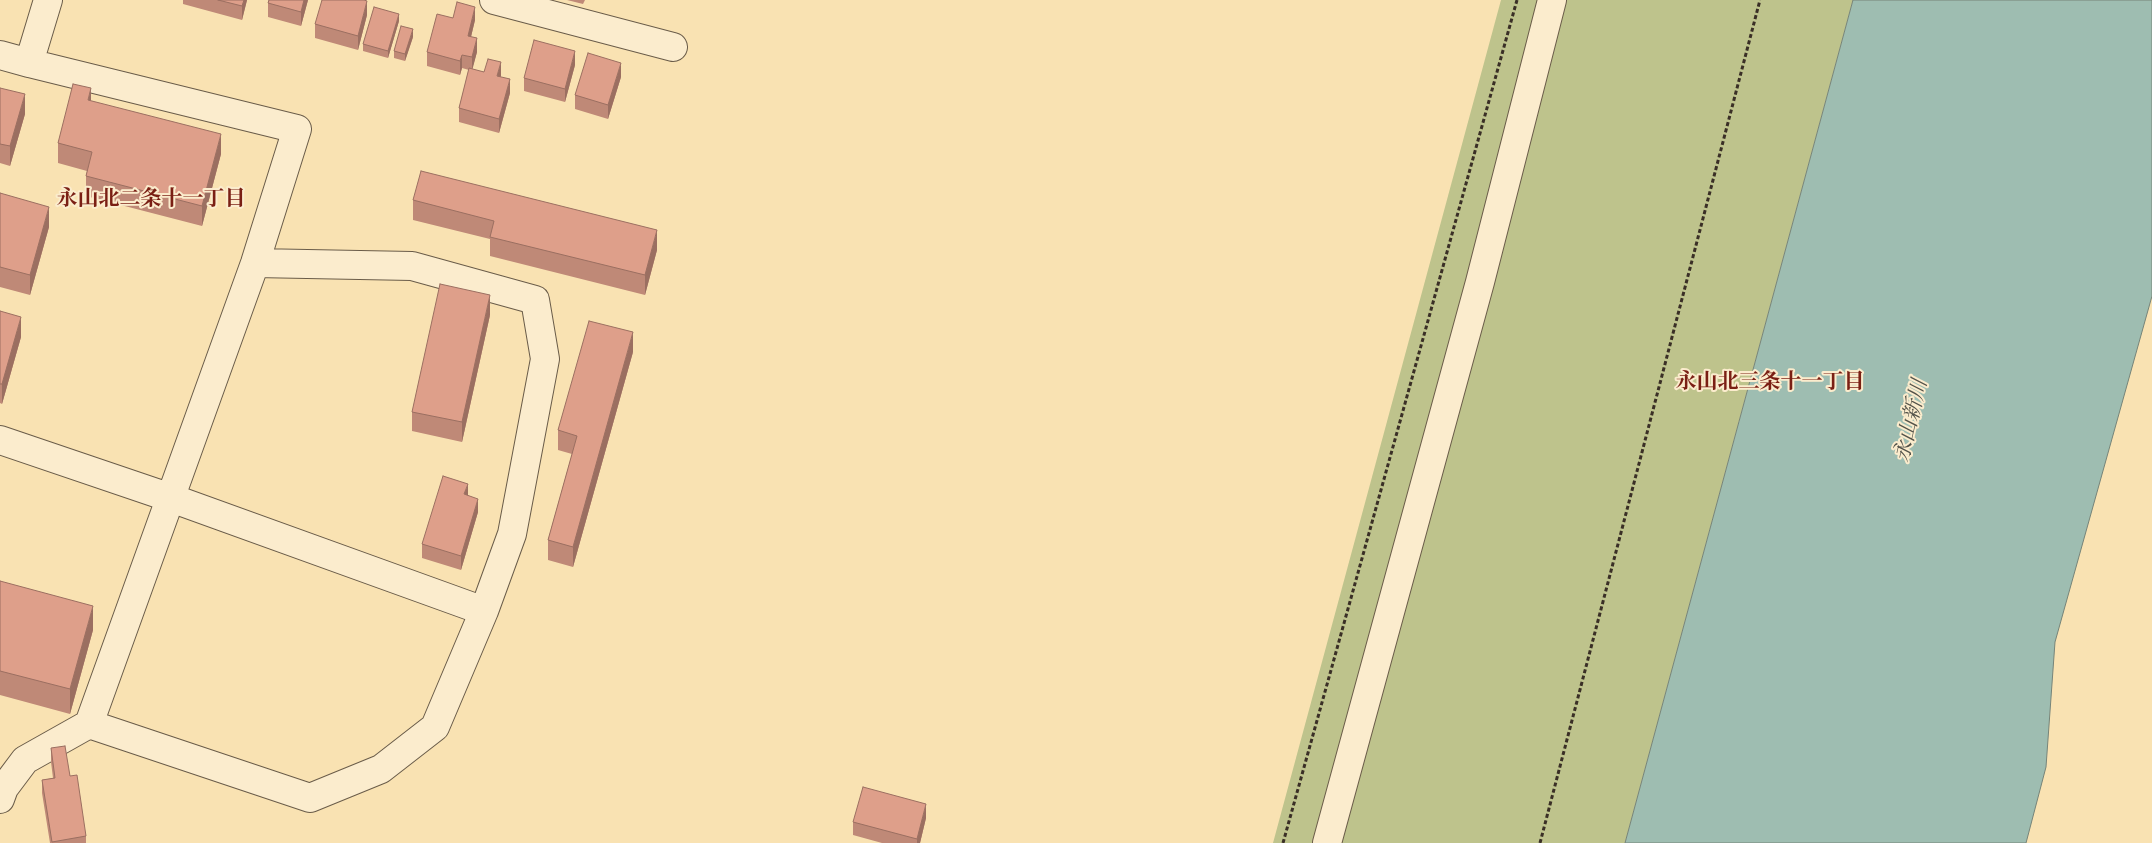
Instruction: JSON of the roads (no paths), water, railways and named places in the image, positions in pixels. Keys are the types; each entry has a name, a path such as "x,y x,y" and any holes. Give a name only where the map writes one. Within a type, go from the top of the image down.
{"street":[{"path":"29,63 48,0"},
{"path":"494,0 672,47"},
{"path":"1327,843 1480,282 1552,0"},
{"path":"0,55 297,129 255,264 89,724 25,760 1,791"},
{"path":"89,724 310,798 381,769 435,727 484,611 512,534 545,359 535,300 412,266 255,264"},
{"path":"0,440 171,498 484,611"}],"water":[{"name":"永山新川","path":"1853,0 2152,0 2152,296 2055,642 2046,767 2026,843 1625,843"}],"district":[{"name":"永山北二条十一丁目","path":"151,200"},
{"name":"永山北三条十一丁目","path":"1770,383"}]}
